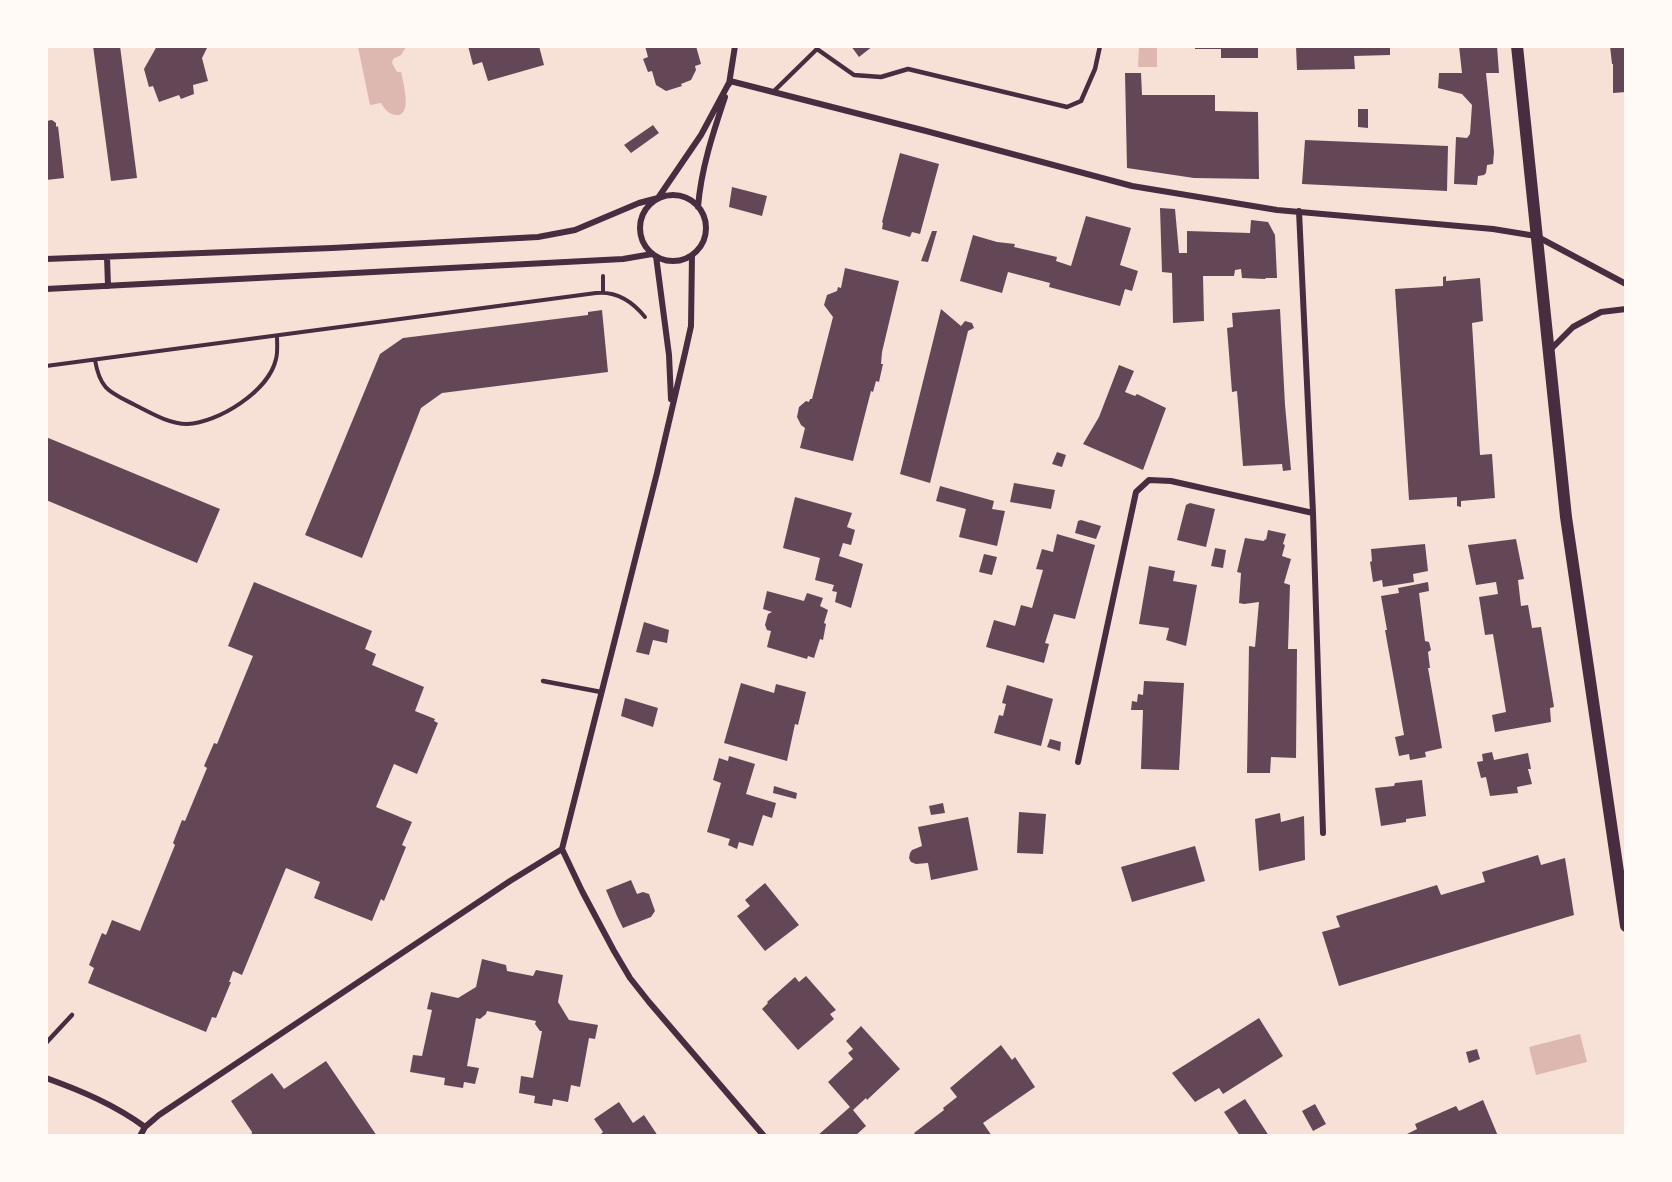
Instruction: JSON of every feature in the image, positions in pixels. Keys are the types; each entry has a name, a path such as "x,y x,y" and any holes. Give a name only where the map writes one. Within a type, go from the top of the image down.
{"main road":[{"path":"1517,46 1566,517 1626,926"}],"street":[{"path":"698,207 700,184 730,81 735,46"},
{"path":"730,81 1132,186 1277,210 1493,229 1536,236 1626,284"},
{"path":"46,259 538,237 575,230 639,203 657,198 668,195 680,195 690,199 698,207 704,216 706,227 705,238 699,248 683,260 663,260 646,248 639,230 640,219 657,198 700,135 730,81"},
{"path":"1299,212 1313,513 1323,833"},
{"path":"46,289 623,259 654,255"},
{"path":"654,255 666,327 672,409"},
{"path":"692,255 691,326 657,473 562,849 582,891 630,978 764,1136"},
{"path":"107,257 108,286"},
{"path":"1550,351 1573,327 1601,312 1626,309"},
{"path":"1078,762 1136,492 1149,480 1171,481 1313,513"},
{"path":"140,1136 145,1127 169,1109 510,880 562,849"},
{"path":"46,1078 101,1099 145,1127"}],"lane":[{"path":"773,92 817,49 854,75 881,77 908,69 1067,107 1081,101 1095,69 1100,46"},
{"path":"543,681 601,692"},
{"path":"46,1042 72,1015"}],"path":[{"path":"46,366 603,292 621,296 635,306 653,325 666,327"},
{"path":"95,360 97,374 102,384 113,394 162,418 185,424 203,422 227,412 256,392 276,360 278,336"}],"shaded area":[{"path":"358,47 406,47 401,55 393,59 392,63 397,72 401,72 405,90 406,105 401,114 391,114 381,103 370,105"},
{"path":"1139,47 1157,47 1157,67 1138,67"},
{"path":"1580,1034 1587,1062 1536,1075 1529,1047"}],"building":[{"path":"93,46 120,46 137,178 111,181"},
{"path":"157,46 208,46 202,58 208,81 193,85 194,94 181,99 179,95 159,102 153,86 149,87 144,69"},
{"path":"468,46 539,46 544,65 488,81 482,62 473,65"},
{"path":"645,46 696,46 701,64 695,66 696,70 691,80 681,84 682,86 666,91 656,85 652,71 648,72 643,59 648,57"},
{"path":"851,46 873,46 859,57"},
{"path":"1195,46 1258,46 1258,58 1221,58 1221,49 1195,49"},
{"path":"1296,46 1390,46 1390,55 1354,56 1355,69 1297,70"},
{"path":"1459,46 1497,46 1499,73 1486,73 1494,152 1493,164 1487,165 1484,175 1478,176 1477,185 1454,184 1456,137 1467,138 1470,134 1472,105 1462,94 1438,88 1439,73 1462,73"},
{"path":"1610,46 1626,46 1626,92 1613,93 1613,64"},
{"path":"1125,73 1141,73 1142,95 1215,95 1215,111 1258,112 1259,179 1194,178 1127,168"},
{"path":"1358,109 1368,109 1368,128 1358,127"},
{"path":"52,120 56,123 56,127 58,126 64,178 46,180 46,121"},
{"path":"653,125 659,133 631,153 624,145"},
{"path":"1305,140 1448,146 1447,191 1302,184"},
{"path":"900,153 939,164 920,234 912,232 910,237 882,229"},
{"path":"732,187 767,196 762,216 729,207"},
{"path":"1160,208 1175,209 1179,253 1187,253 1187,231 1250,233 1251,220 1268,222 1275,235 1277,278 1242,278 1241,269 1235,270 1234,276 1203,276 1204,321 1173,323 1172,273 1162,272"},
{"path":"1086,216 1131,228 1120,265 1138,271 1132,291 1125,289 1120,306 1049,287 1050,283 1008,272 1002,293 960,281 973,235 997,242 1015,244 1014,247 1057,257 1056,261 1071,266"},
{"path":"932,231 937,231 928,262 921,261"},
{"path":"845,268 899,281 882,352 881,364 883,364 879,382 876,381 873,392 871,391 853,461 800,448 805,428 797,417 799,407 812,399 833,317 824,305 827,295 837,291 838,287 841,288"},
{"path":"1446,276 1446,281 1480,278 1483,321 1472,323 1480,455 1492,454 1495,498 1461,501 1461,507 1457,506 1457,497 1409,500 1395,289 1443,286 1443,277"},
{"path":"941,309 961,326 965,321 972,323 974,328 968,331 930,483 900,474"},
{"path":"1280,309 1291,470 1283,471 1282,464 1243,466 1237,391 1232,392 1227,328 1233,327 1232,313"},
{"path":"602,310 608,372 442,393 421,408 362,558 305,535 380,354 403,338 588,315 588,312"},
{"path":"1119,365 1134,371 1125,392 1135,396 1137,394 1166,408 1143,470 1083,444 1099,417"},
{"path":"46,437 220,509 197,563 46,500"},
{"path":"1057,452 1066,455 1062,467 1052,464"},
{"path":"1014,483 1055,490 1051,509 1010,502"},
{"path":"940,486 994,501 992,509 1005,511 997,546 959,537 966,509 936,501"},
{"path":"795,497 852,513 847,527 855,530 851,545 843,543 839,556 863,564 851,608 835,602 837,592 832,591 834,585 815,580 820,558 783,548"},
{"path":"1190,503 1215,509 1206,547 1177,540 1186,505"},
{"path":"1078,521 1101,526 1096,539 1075,533"},
{"path":"1268,530 1286,534 1282,556 1291,559 1284,583 1290,585 1288,649 1297,649 1296,758 1271,757 1270,773 1247,773 1249,646 1255,647 1259,602 1239,603 1241,573 1237,572 1245,538 1264,541"},
{"path":"1057,534 1095,545 1075,619 1054,614 1045,643 1049,644 1044,663 986,647 994,620 1015,626 1021,605 1032,608 1043,570 1036,569 1042,549 1053,552"},
{"path":"1516,539 1524,579 1518,580 1521,606 1528,605 1532,628 1541,627 1554,707 1550,708 1551,722 1495,732 1492,715 1506,712 1493,634 1485,635 1479,597 1498,594 1496,582 1476,585 1468,545"},
{"path":"1425,544 1428,571 1413,574 1414,582 1383,587 1382,580 1373,582 1371,549"},
{"path":"1215,548 1226,550 1223,568 1211,566"},
{"path":"984,554 997,557 992,575 979,572"},
{"path":"1149,566 1175,571 1173,581 1197,585 1186,646 1166,640 1169,628 1139,624"},
{"path":"254,582 372,631 365,649 376,654 372,665 424,687 415,711 435,719 434,721 438,723 417,774 394,764 376,807 412,822 402,845 406,847 384,901 381,899 372,921 314,898 320,882 286,868 242,975 233,971 229,982 231,982 216,1018 212,1017 206,1032 88,983 94,968 89,965 102,933 106,935 112,920 140,931 175,845 173,843 182,820 185,821 207,768 204,766 214,743 217,744 253,656 228,646"},
{"path":"1428,582 1429,591 1419,593 1425,641 1429,642 1431,650 1428,652 1430,668 1428,668 1442,748 1425,752 1426,757 1410,760 1409,754 1399,756 1395,737 1404,735 1381,596 1399,593 1398,588"},
{"path":"767,591 804,601 807,593 823,598 820,606 828,610 824,623 826,624 823,640 820,639 814,658 808,656 807,659 767,647 771,631 767,630 765,625 768,614 772,612 763,609"},
{"path":"644,622 669,630 667,643 653,640 649,655 636,652"},
{"path":"1144,681 1184,683 1179,770 1141,769 1143,710 1131,710 1132,701 1137,702 1138,694 1143,695"},
{"path":"741,683 774,693 776,684 806,692 798,725 795,724 787,761 724,743"},
{"path":"1007,685 1053,699 1041,746 994,733 999,715 1003,716 1006,704 1002,703"},
{"path":"625,698 658,708 653,727 621,716"},
{"path":"1050,739 1061,742 1060,751 1047,747"},
{"path":"1492,752 1494,760 1528,753 1531,769 1528,769 1532,784 1517,787 1518,793 1490,796 1486,777 1481,778 1477,762 1483,761 1482,754"},
{"path":"729,756 755,764 746,794 776,803 772,818 763,815 753,846 739,842 737,849 728,845 730,839 707,832 721,783 713,780 719,758 728,761"},
{"path":"1422,780 1426,816 1381,826 1375,788"},
{"path":"774,786 797,793 796,799 773,793"},
{"path":"943,803 945,813 931,815 929,806"},
{"path":"1019,812 1046,814 1043,854 1017,853"},
{"path":"1280,813 1281,822 1304,816 1305,860 1259,871 1255,819"},
{"path":"968,817 978,870 931,880 928,863 916,864 909,858 912,850 922,846 918,827"},
{"path":"1195,846 1205,881 1132,902 1121,867"},
{"path":"1538,855 1541,865 1565,858 1574,915 1339,986 1322,932 1340,927 1336,916 1437,885 1441,895 1485,882 1482,872"},
{"path":"631,880 637,894 643,892 649,894 655,911 651,917 623,928 606,890"},
{"path":"765,883 799,925 765,951 737,916 750,906 745,900"},
{"path":"482,959 506,965 507,971 533,976 536,970 563,975 558,1002 569,1020 598,1025 595,1039 589,1038 580,1087 571,1085 568,1102 553,1099 552,1106 534,1103 535,1096 519,1093 521,1076 533,1078 542,1031 535,1024 536,1021 487,1011 480,1019 476,1018 467,1066 479,1068 475,1084 464,1082 463,1088 444,1085 445,1078 410,1072 413,1055 422,1056 432,1010 427,1009 431,992 458,998 476,987"},
{"path":"806,976 836,1010 830,1014 834,1019 798,1050 762,1009 795,977 799,982"},
{"path":"1259,1018 1283,1056 1223,1094 1219,1088 1195,1102 1172,1073"},
{"path":"861,1026 900,1069 853,1110 866,1126 855,1136 817,1136 850,1107 828,1082 853,1059 848,1053 853,1049 846,1041"},
{"path":"1001,1045 1012,1060 1015,1057 1035,1087 983,1123 992,1136 916,1136 914,1133 957,1097 950,1088"},
{"path":"1477,1049 1480,1059 1469,1063 1466,1052"},
{"path":"326,1061 377,1136 251,1136 252,1132 231,1101 272,1073 284,1089"},
{"path":"1245,1099 1269,1136 1240,1136 1224,1112"},
{"path":"1483,1100 1498,1136 1403,1136 1417,1129 1415,1124 1456,1106 1459,1111"},
{"path":"619,1102 633,1123 644,1115 658,1136 599,1136 603,1132 594,1119"},
{"path":"1315,1104 1326,1124 1313,1131 1302,1111"}]}
